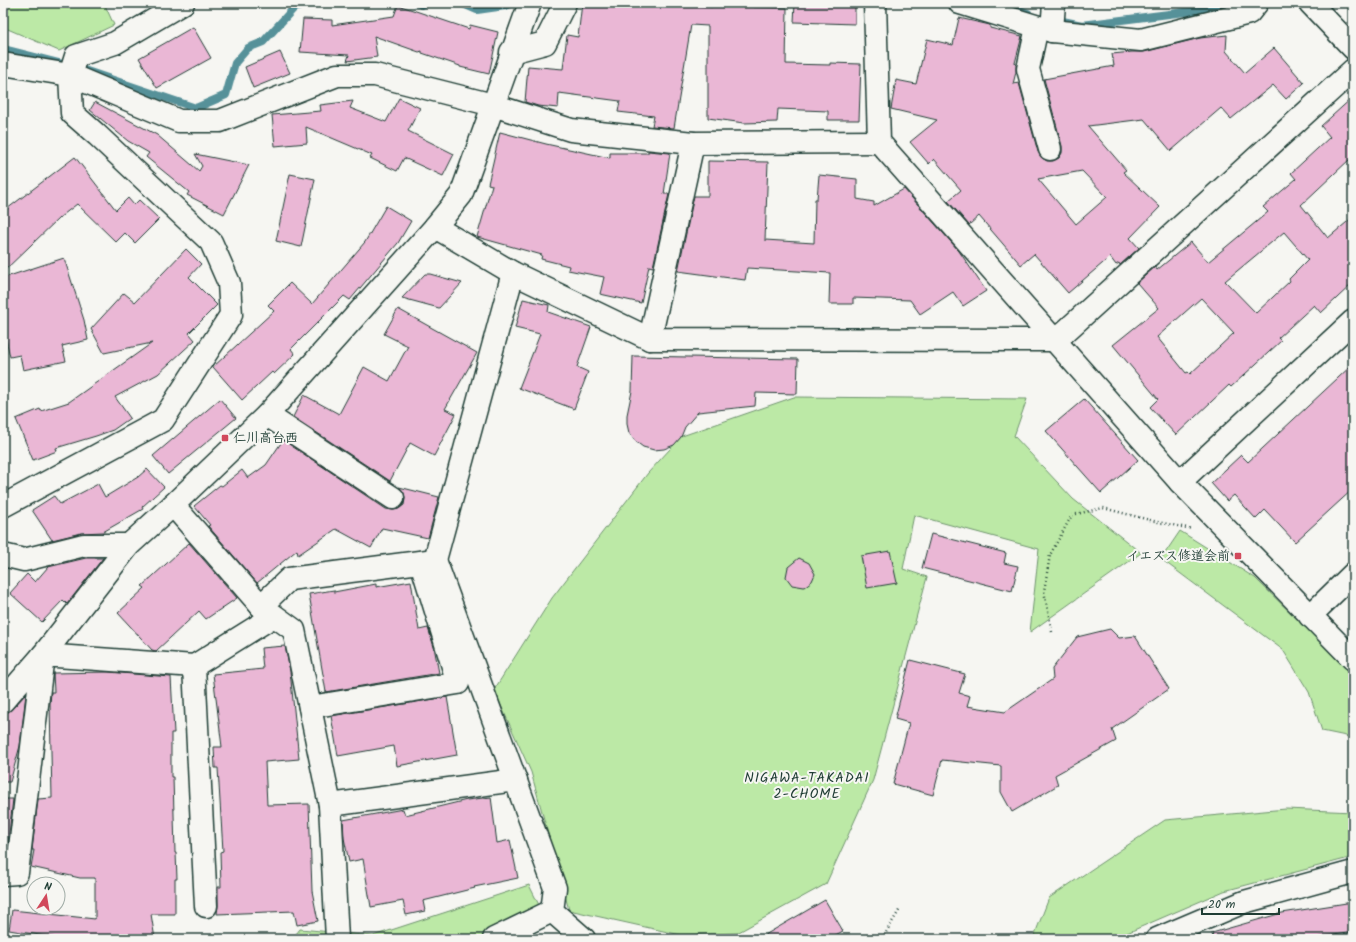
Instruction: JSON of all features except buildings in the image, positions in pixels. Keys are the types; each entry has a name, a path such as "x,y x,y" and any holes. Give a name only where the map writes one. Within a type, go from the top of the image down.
{"street":[{"path":"72,68 183,3"},
{"path":"512,52 545,43 565,3"},
{"path":"875,3 879,142 1056,340 1180,482 1353,659"},
{"path":"960,3 1047,29 1141,40 1249,13 1257,3"},
{"path":"1050,149 1028,69 1047,29 1054,3"},
{"path":"1310,3 1353,48"},
{"path":"3,701 43,655 129,545 173,505 266,415 435,227 460,195 528,9"},
{"path":"3,64 72,68 179,120 220,121 337,75 375,75 493,105 571,130 693,144 879,142"},
{"path":"3,506 163,420 231,314 229,283 211,242 72,113 72,68"},
{"path":"435,227 513,273 650,339 1056,340 1353,70"},
{"path":"650,339 693,144"},
{"path":"310,707 458,683 428,561 513,273"},
{"path":"1180,482 1353,321"},
{"path":"266,415 393,498"},
{"path":"173,505 268,611 294,630 330,805 337,939"},
{"path":"3,555 24,560 84,544 129,545"},
{"path":"43,655 194,666 268,611 290,579 428,561"},
{"path":"428,561 516,780 555,888 552,911"},
{"path":"1310,616 1353,574"},
{"path":"3,874 17,873 43,655"},
{"path":"194,666 206,906"},
{"path":"330,805 516,780"},
{"path":"1157,939 1244,902 1353,872"},
{"path":"494,939 552,911"},
{"path":"552,911 584,939"}],"path":[{"path":"1052,632 1044,591 1050,556 1072,515 1103,508 1158,522 1196,529"},
{"path":"882,939 900,909"}],"green space":[{"path":"3,3 104,3 114,25 59,51 3,27"},
{"path":"794,397 1027,399 1014,436 1073,499 1141,553 1030,632 1039,549 914,515 903,569 927,577 873,780 826,884 737,933 681,935 569,910 531,772 494,690 552,598 648,473 682,436"},
{"path":"1180,531 1255,578 1353,674 1353,743 1346,736 1322,731 1309,692 1283,650 1161,559"},
{"path":"1286,809 1353,812 1353,857 1224,891 1120,936 1118,939 1033,939 1049,898 1165,820"},
{"path":"529,885 541,909 479,939 292,939 300,929 373,936"}],"waterway":[{"path":"81,69 196,108 226,95 235,63 248,48 263,42 294,8 312,3"},
{"path":"417,3 422,5 426,3"},
{"path":"461,3 477,10 505,6 514,3"},
{"path":"1000,3 1028,13"},
{"path":"1053,19 1082,25 1232,6 1238,3"},
{"path":"3,49 62,64"}],"place":[{"name":"仁川高台西","path":"225,438"},
{"name":"イエズス修道会前","path":"1238,556"}],"district":[{"name":"NIGAWA-TAKADAI 2-CHOME","path":"807,786"}]}
